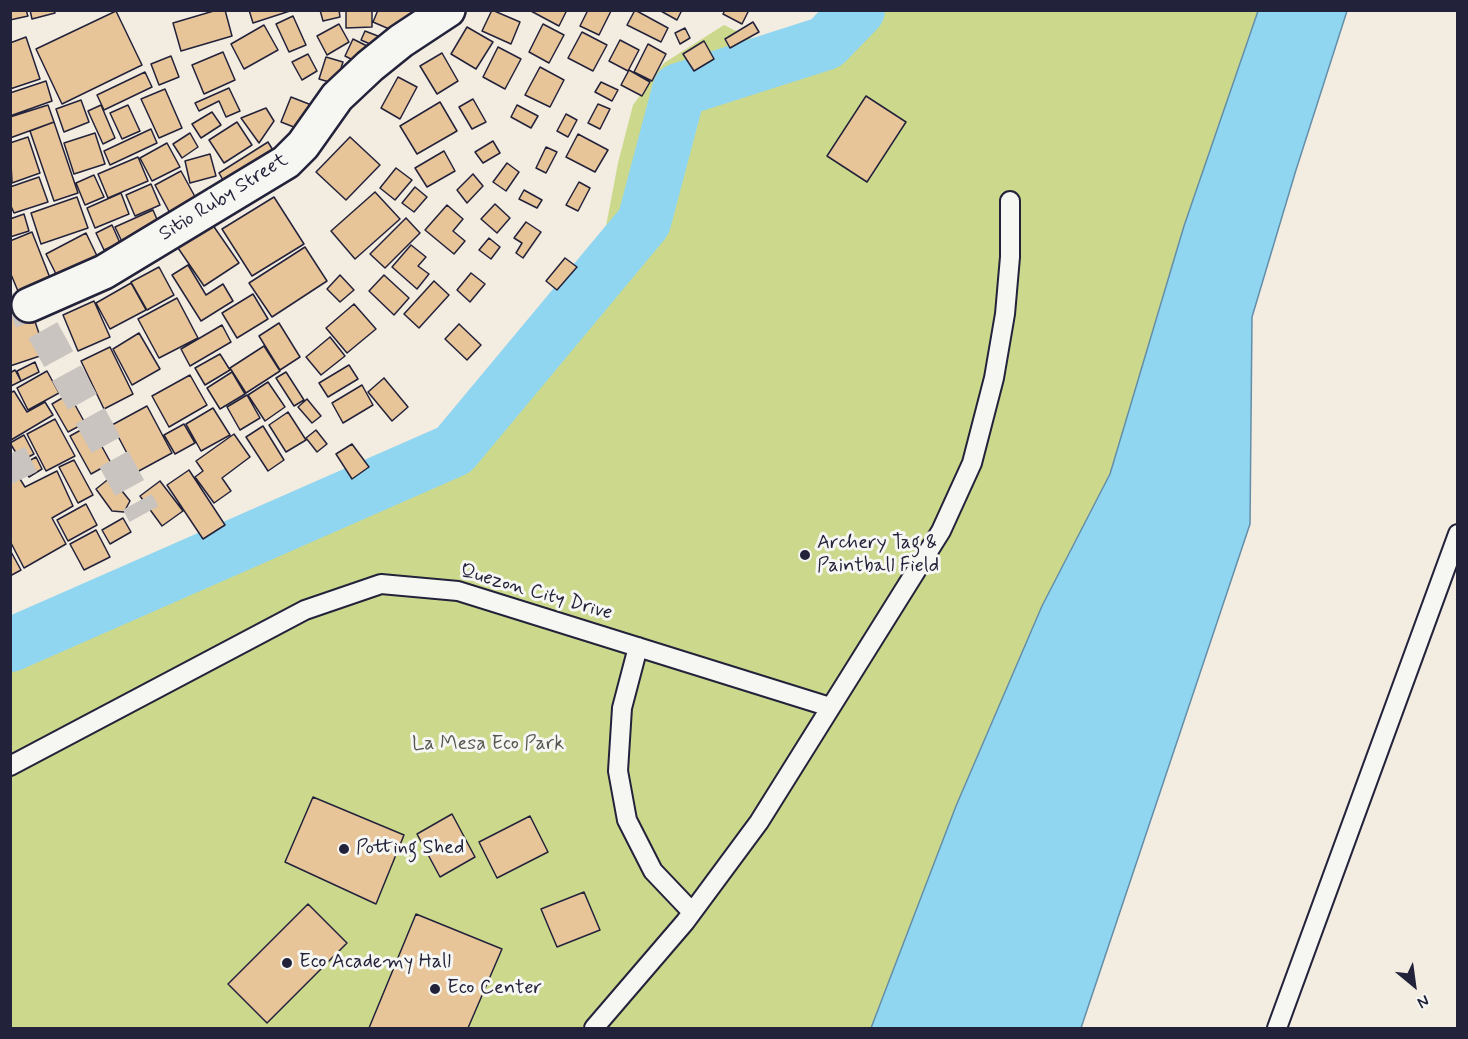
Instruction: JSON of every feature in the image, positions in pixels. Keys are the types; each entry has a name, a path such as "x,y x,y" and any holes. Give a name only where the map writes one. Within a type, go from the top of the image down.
{"street":[{"name":"Sitio Ruby Street","path":"29,305 104,272 286,162 303,145 337,97 370,66 401,41 448,10"}],"lane":[{"path":"594,1029 692,912 759,822 941,531 972,463 994,378 1005,315 1010,257 1010,201"},
{"path":"1277,1029 1458,534"},
{"name":"Quezon City Drive","path":"10,766 305,610 381,584 458,591 830,707"},
{"path":"638,647 622,708 618,771 627,820 653,871 692,912"}],"green space":[{"name":"La Mesa Eco Park","path":"819,11 1258,11 1184,226 1110,474 1042,606 956,806 871,1028 11,1028 10,645 454,450 519,334 603,242 618,163 633,105 664,63 724,25 783,54"}],"water":[{"path":"1258,11 1347,11 1252,317 1250,524 1081,1028 871,1028 956,806 1042,606 1110,474 1184,226"}],"building":[{"path":"10,10 26,10 28,16 10,20"},
{"path":"30,10 54,10 55,13 32,19"},
{"path":"217,10 225,10 232,36 181,51 173,23"},
{"path":"249,10 293,10 253,23"},
{"path":"320,10 339,10 340,17 323,21"},
{"path":"346,10 372,10 372,27 346,28"},
{"path":"378,10 414,12 403,35 373,22"},
{"path":"492,10 520,22 511,44 482,31"},
{"path":"529,10 567,10 559,26"},
{"path":"588,10 611,11 599,35 580,26"},
{"path":"635,10 668,28 661,42 627,25"},
{"path":"659,10 678,10 681,12 677,20"},
{"path":"725,10 749,10 742,24 723,14"},
{"path":"116,11 142,65 62,104 36,49"},
{"path":"293,16 306,45 289,52 276,24"},
{"path":"753,22 759,32 730,48 725,39"},
{"path":"339,24 349,42 327,55 317,36"},
{"path":"543,24 564,35 549,63 529,52"},
{"path":"264,25 278,50 244,69 231,44"},
{"path":"467,27 493,42 476,69 451,54"},
{"path":"685,28 690,38 680,44 675,33"},
{"path":"365,31 383,38 379,48 361,40"},
{"path":"582,32 607,45 593,71 568,58"},
{"path":"26,37 40,79 10,89 10,43"},
{"path":"353,39 369,47 361,64 345,56"},
{"path":"620,40 639,50 628,71 609,61"},
{"path":"704,41 714,59 694,71 683,54"},
{"path":"648,44 666,54 652,81 634,72"},
{"path":"498,47 521,59 505,89 483,77"},
{"path":"223,52 235,80 204,94 192,65"},
{"path":"442,53 458,81 437,94 420,66"},
{"path":"308,54 317,71 302,80 292,62"},
{"path":"171,56 179,77 159,85 151,64"},
{"path":"326,57 343,62 336,84 319,79"},
{"path":"540,67 564,80 550,107 525,95"},
{"path":"629,70 650,82 642,96 621,85"},
{"path":"145,72 152,87 104,110 97,95"},
{"path":"398,77 417,87 400,119 381,108"},
{"path":"46,81 52,101 10,116 10,93"},
{"path":"601,82 618,90 612,101 595,92"},
{"path":"229,88 240,111 226,117 219,101 199,111 195,103"},
{"path":"165,89 182,128 159,138 141,99"},
{"path":"866,96 906,122 867,182 827,156"},
{"path":"291,97 314,106 304,131 281,122"},
{"path":"473,99 486,122 472,129 459,107"},
{"path":"81,100 89,122 64,132 56,109"},
{"path":"440,102 457,131 417,154 400,126"},
{"path":"598,104 610,109 600,129 588,123"},
{"path":"48,105 54,122 10,138 10,117"},
{"path":"101,105 115,138 103,144 88,111"},
{"path":"128,105 140,131 122,139 110,113"},
{"path":"517,105 538,116 531,128 511,117"},
{"path":"266,108 274,121 259,143 241,118"},
{"path":"212,112 221,125 201,138 192,124"},
{"path":"566,114 577,120 568,137 557,131"},
{"path":"54,122 78,193 54,201 30,131"},
{"path":"237,122 252,145 224,163 209,140"},
{"path":"151,129 157,143 110,165 104,151"},
{"path":"95,133 105,164 74,174 64,143"},
{"path":"190,133 198,147 182,158 173,144"},
{"path":"578,134 608,150 595,172 566,157"},
{"path":"28,137 40,173 12,183 10,143"},
{"path":"350,137 380,165 346,200 316,172"},
{"path":"493,141 500,153 483,163 475,152"},
{"path":"268,142 277,157 227,187 219,173"},
{"path":"167,143 180,167 152,181 140,158"},
{"path":"546,147 557,152 546,173 536,168"},
{"path":"444,151 455,171 427,187 415,168"},
{"path":"210,154 216,176 190,183 185,161"},
{"path":"138,157 148,181 108,198 98,174"},
{"path":"507,163 519,172 506,191 493,182"},
{"path":"396,168 412,180 395,200 380,188"},
{"path":"181,171 199,204 172,217 155,185"},
{"path":"473,174 483,186 467,203 457,190"},
{"path":"94,175 104,197 85,205 76,183"},
{"path":"39,177 48,202 14,213 10,204 10,187"},
{"path":"579,182 590,188 578,211 566,205"},
{"path":"151,184 160,205 135,216 126,195"},
{"path":"415,187 427,197 414,212 402,203"},
{"path":"524,190 542,200 537,208 519,199"},
{"path":"375,192 400,219 355,259 331,231"},
{"path":"121,193 129,214 95,228 87,208"},
{"path":"77,197 88,228 41,244 31,213"},
{"path":"274,197 304,244 252,276 222,229"},
{"path":"495,204 510,218 497,233 481,219"},
{"path":"447,205 463,219 453,231 465,241 454,254 425,230"},
{"path":"153,210 162,231 125,248 115,227"},
{"path":"24,214 29,231 10,237 10,219"},
{"path":"406,218 420,233 385,268 370,254"},
{"path":"210,221 239,263 204,286 176,245"},
{"path":"526,222 541,232 523,258 516,253 522,243 514,238"},
{"path":"112,225 120,243 104,250 96,233"},
{"path":"32,232 52,283 20,296 10,272 10,241"},
{"path":"86,233 98,258 58,278 46,254"},
{"path":"489,238 500,247 491,259 479,250"},
{"path":"411,245 426,257 418,266 429,274 417,289 392,267"},
{"path":"305,247 327,281 272,317 249,283"},
{"path":"565,258 577,267 557,290 546,281"},
{"path":"188,265 206,295 223,284 233,301 201,321 172,275"},
{"path":"159,267 174,295 147,310 131,282"},
{"path":"471,273 485,284 470,302 457,290"},
{"path":"340,275 354,290 340,302 327,289"},
{"path":"384,275 409,298 394,315 369,291"},
{"path":"434,281 449,295 419,328 404,314"},
{"path":"131,283 146,310 110,329 96,303"},
{"path":"253,294 268,319 237,338 222,313"},
{"path":"26,295 46,354 10,366 10,300"},
{"path":"177,298 198,338 159,358 138,319"},
{"path":"94,301 110,337 78,351 63,315"},
{"path":"354,304 376,329 347,353 326,328"},
{"path":"279,323 300,357 280,370 259,336"},
{"path":"459,324 481,345 467,360 445,339"},
{"path":"222,325 231,342 190,366 181,349"},
{"path":"139,333 160,369 132,385 113,349"},
{"path":"330,337 345,356 321,375 306,357"},
{"path":"264,346 280,371 246,393 230,368"},
{"path":"110,347 133,394 104,409 81,361"},
{"path":"220,354 230,370 205,385 195,368"},
{"path":"35,362 39,372 21,381 17,371"},
{"path":"349,365 358,379 328,397 319,383"},
{"path":"15,370 21,381 11,386 10,373"},
{"path":"47,371 59,393 28,410 17,388"},
{"path":"232,372 245,394 220,409 207,388"},
{"path":"286,372 304,400 294,406 276,378"},
{"path":"190,375 207,405 169,427 152,396"},
{"path":"384,378 408,407 392,421 368,392"},
{"path":"268,382 285,407 265,421 248,395"},
{"path":"362,385 373,405 343,423 332,403"},
{"path":"14,391 27,412 45,402 53,415 11,440 10,393"},
{"path":"69,394 85,423 68,432 52,404"},
{"path":"247,395 260,418 240,430 227,407"},
{"path":"307,399 321,416 312,423 298,407"},
{"path":"147,406 172,453 137,472 112,425"},
{"path":"213,408 230,435 201,451 186,424"},
{"path":"288,412 306,440 286,452 269,425"},
{"path":"55,419 75,456 46,471 27,434"},
{"path":"184,424 195,443 175,454 164,435"},
{"path":"90,425 111,463 91,474 70,436"},
{"path":"263,426 284,460 268,471 246,437"},
{"path":"316,430 327,444 317,452 306,438"},
{"path":"234,434 250,457 222,478 231,491 214,503 195,477 203,471 196,461"},
{"path":"24,435 34,454 21,461 10,443"},
{"path":"352,444 369,467 352,479 336,454"},
{"path":"36,457 42,469 29,477 22,465"},
{"path":"74,460 93,495 78,503 59,467"},
{"path":"10,463 25,487 57,471 73,506 52,518 66,544 24,568 10,541"},
{"path":"189,470 225,525 203,539 167,485"},
{"path":"111,477 130,501 124,512 112,511 96,489"},
{"path":"160,481 183,511 162,526 140,496"},
{"path":"86,504 97,525 68,541 57,520"},
{"path":"123,518 131,532 110,544 102,530"},
{"path":"96,530 110,557 84,570 70,544"},
{"path":"10,550 21,570 10,576"},
{"name":"Potting Shed","path":"313,797 404,835 376,904 285,862"},
{"path":"452,814 475,857 440,877 417,834"},
{"path":"530,816 548,852 497,878 479,842"},
{"path":"584,892 600,930 557,947 541,909"},
{"name":"Eco Academy Hall","path":"308,904 347,943 267,1023 228,984"},
{"name":"Eco Center","path":"416,914 502,949 468,1028 369,1028"}],"waterway":[{"path":"10,645 454,450 644,222 679,90 826,43 858,10"}],"tunnel":[{"path":"10,312 29,305 144,514"},
{"path":"10,454 22,479"}],"place":[{"name":"Archery Tag & Paintball Field","path":"805,555"},
{"name":"Potting Shed","path":"344,849"},
{"name":"Eco Academy Hall","path":"287,963"},
{"name":"Eco Center","path":"435,989"}]}
